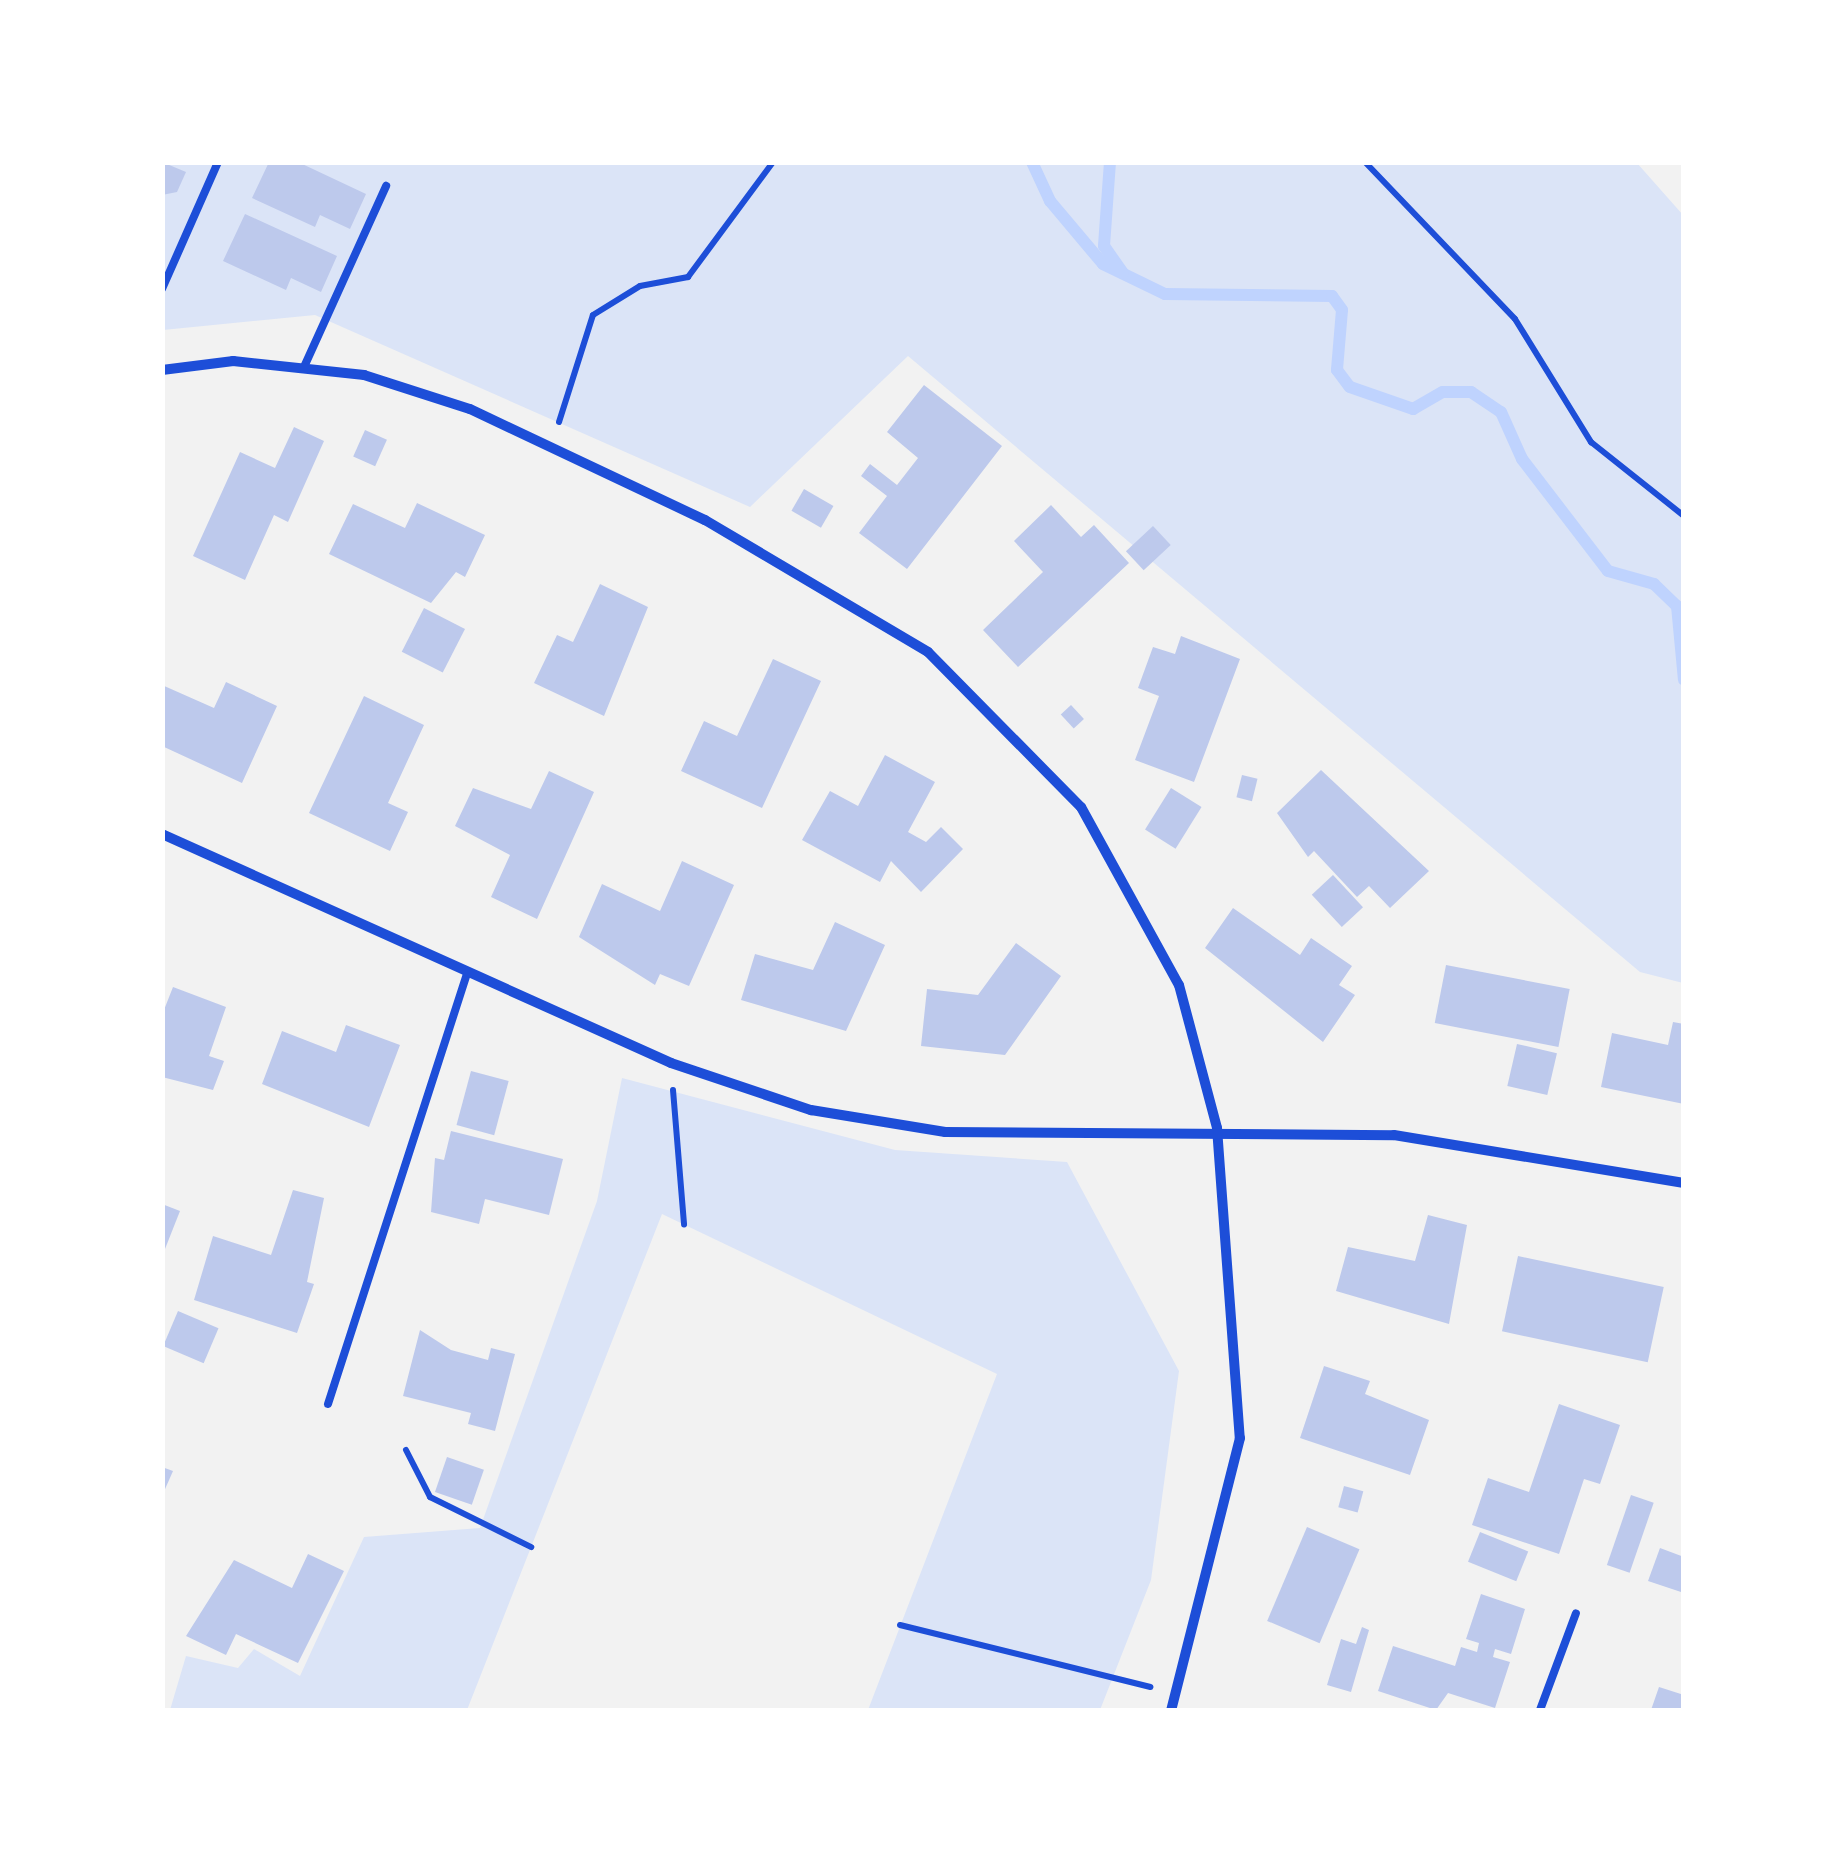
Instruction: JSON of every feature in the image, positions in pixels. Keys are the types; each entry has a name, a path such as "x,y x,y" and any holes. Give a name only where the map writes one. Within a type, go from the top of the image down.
{"street":[{"path":"162,370 233,361 304,367 470,409 704,520 928,652 1082,807 1179,985 1217,1128 1240,1438 1170,1710"},
{"path":"162,834 671,1064 811,1110 945,1132 1217,1128 1394,1135 1684,1183"}],"lane":[{"path":"162,288 218,162"},
{"path":"304,367 386,186"},
{"path":"328,1404 467,974"},
{"path":"1540,1710 1576,1613"}],"path":[{"path":"551,448 593,315 640,286 688,277 773,162"},
{"path":"1364,162 1515,319 1591,442 1684,516"},
{"path":"671,1064 684,1224"},
{"path":"406,1450 430,1497 531,1547"},
{"path":"900,1625 1175,1693"}],"shaded area":[{"path":"163,163 1637,163 1683,215 1683,983 1640,972 908,356 750,507 315,315 163,330"},
{"path":"622,1078 895,1150 1067,1162 1179,1371 1151,1580 1100,1710 868,1710 997,1374 662,1214 467,1710 170,1710 186,1656 238,1668 254,1649 300,1676 364,1537 480,1528 597,1201"}],"building":[{"path":"162,162 186,172 177,192 162,195"},
{"path":"269,162 298,162 366,194 350,229 320,215 315,227 252,198"},
{"path":"245,214 337,256 321,292 291,278 286,290 223,261"},
{"path":"924,385 1002,446 907,569 859,533 887,496 861,476 870,464 897,485 918,458 887,432"},
{"path":"294,427 324,441 288,522 274,515 245,580 193,556 240,452 275,468"},
{"path":"365,430 387,440 375,466 353,456"},
{"path":"804,489 833,506 821,528 792,511"},
{"path":"417,503 485,535 465,577 456,572 431,603 329,554 353,504 405,528"},
{"path":"1051,505 1081,537 1094,525 1129,563 1018,667 983,630 1043,572 1014,541"},
{"path":"1153,526 1171,545 1144,570 1126,551"},
{"path":"600,584 648,607 604,716 534,683 557,635 573,642"},
{"path":"424,608 465,629 443,673 402,652"},
{"path":"1181,636 1240,659 1194,782 1135,760 1159,696 1138,688 1153,647 1175,654"},
{"path":"773,659 821,681 762,808 681,771 704,721 737,736"},
{"path":"226,682 277,706 242,783 162,746 162,685 214,708"},
{"path":"364,696 424,725 388,803 408,812 390,851 309,813"},
{"path":"1071,705 1084,719 1074,728 1061,715"},
{"path":"885,755 935,782 908,832 926,842 941,827 963,849 921,892 891,861 880,882 802,840 830,791 858,806"},
{"path":"1321,770 1429,871 1390,908 1369,886 1357,897 1314,851 1308,857 1277,813"},
{"path":"549,771 594,792 537,919 491,897 510,855 455,826 473,788 531,809"},
{"path":"1242,775 1258,779 1252,801 1236,797"},
{"path":"1171,788 1202,807 1176,849 1145,830"},
{"path":"682,861 734,885 689,986 660,974 655,985 579,937 602,884 660,911"},
{"path":"1333,875 1363,907 1342,927 1312,895"},
{"path":"1233,908 1300,955 1311,938 1352,966 1339,985 1355,995 1323,1042 1205,948"},
{"path":"835,922 885,945 846,1031 741,1000 755,954 813,970"},
{"path":"1016,943 1061,976 1005,1055 921,1046 927,989 978,995"},
{"path":"1446,965 1570,989 1558,1047 1435,1023"},
{"path":"173,987 226,1007 209,1056 224,1061 213,1090 162,1077 162,1015"},
{"path":"1673,1022 1684,1024 1684,1104 1601,1087 1612,1033 1668,1045"},
{"path":"346,1025 400,1045 369,1127 262,1084 282,1031 336,1052"},
{"path":"1517,1044 1557,1053 1547,1095 1507,1086"},
{"path":"471,1071 509,1081 494,1135 457,1125"},
{"path":"451,1131 563,1159 549,1215 485,1199 479,1224 431,1212 435,1158 444,1160"},
{"path":"293,1190 324,1198 307,1282 314,1284 297,1333 194,1300 213,1236 271,1255"},
{"path":"162,1204 180,1211 163,1254 162,1254"},
{"path":"1428,1215 1467,1225 1449,1324 1336,1291 1348,1247 1415,1261"},
{"path":"1518,1256 1664,1287 1648,1362 1502,1331"},
{"path":"178,1311 219,1328 204,1363 163,1346"},
{"path":"420,1330 451,1350 488,1360 491,1348 515,1354 495,1431 468,1424 471,1413 403,1396"},
{"path":"1324,1366 1370,1381 1365,1394 1429,1420 1410,1475 1300,1438"},
{"path":"1559,1404 1620,1425 1600,1484 1584,1479 1559,1554 1472,1525 1488,1478 1529,1492"},
{"path":"447,1457 484,1470 472,1505 435,1492"},
{"path":"162,1467 173,1471 162,1496"},
{"path":"1344,1486 1363,1491 1358,1512 1338,1507"},
{"path":"1631,1495 1654,1503 1630,1573 1607,1565"},
{"path":"1307,1527 1359,1549 1320,1643 1267,1621"},
{"path":"1480,1532 1528,1551 1516,1581 1468,1562"},
{"path":"1660,1548 1684,1557 1684,1593 1648,1581"},
{"path":"308,1554 344,1571 298,1663 236,1634 226,1655 186,1636 234,1560 292,1588"},
{"path":"1481,1594 1525,1609 1511,1654 1495,1649 1493,1657 1510,1662 1495,1708 1448,1693 1436,1710 1378,1691 1393,1646 1455,1666 1461,1647 1477,1652 1479,1643 1466,1639"},
{"path":"1362,1627 1369,1630 1351,1692 1327,1685 1341,1639 1356,1644"},
{"path":"1659,1687 1684,1695 1684,1710 1651,1710"}],"waterway":[{"path":"1032,162 1050,201 1103,264 1165,294 1332,296 1342,310 1337,370 1350,387 1413,409 1443,392 1471,392 1501,412 1522,459 1608,571 1654,584 1677,606 1684,680"},
{"path":"1110,162 1104,246 1123,273"}]}
